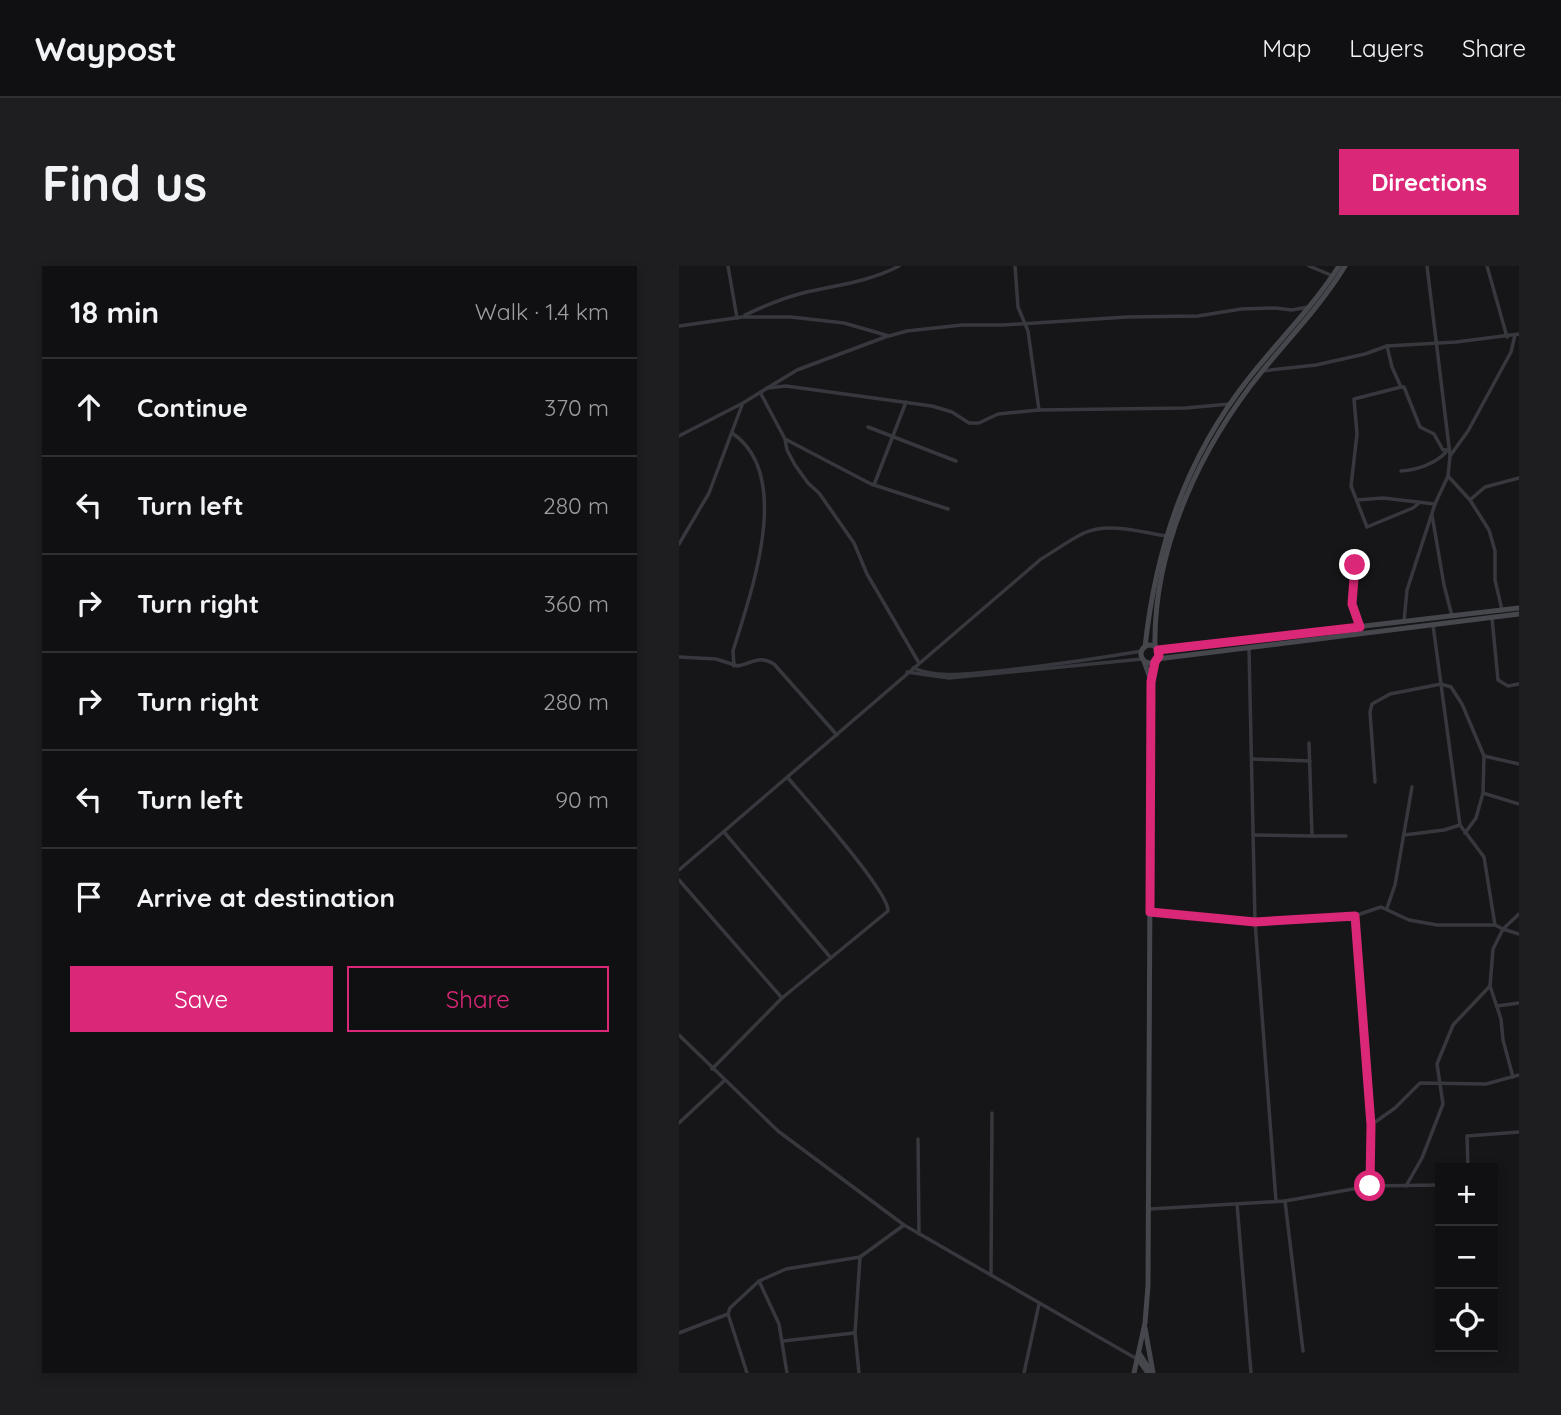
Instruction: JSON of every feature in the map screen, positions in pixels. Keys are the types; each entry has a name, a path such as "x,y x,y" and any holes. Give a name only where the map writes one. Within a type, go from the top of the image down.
{"street":[{"path":"728,266 740,317"},
{"path":"740,317 801,293 862,281 899,266"},
{"path":"1015,266 1018,307 1031,343 1039,410"},
{"path":"1309,266 1333,276"},
{"path":"1151,682 1143,660 1143,649 1153,592 1166,536 1188,476 1248,379 1310,307 1339,266"},
{"path":"1134,1373 1145,1323 1148,1286 1151,682 1156,661 1159,591 1186,497 1219,435 1262,371 1326,296 1345,266"},
{"path":"1404,621 1407,590 1431,514 1448,476 1448,452 1427,266"},
{"path":"1487,266 1507,337"},
{"path":"679,436 743,403 797,370 907,331 962,325 1198,316 1241,309 1292,310 1310,307"},
{"path":"679,326 740,317 791,317 845,323 889,336"},
{"path":"1262,371 1316,365 1387,346 1456,342 1517,334"},
{"path":"1401,471 1421,468 1440,458 1468,431 1511,352 1517,334"},
{"path":"1387,346 1392,367 1412,403 1420,427 1434,434 1448,452"},
{"path":"767,388 786,386 932,406 952,412 969,422 979,423 998,414 1039,410 1186,408 1231,404"},
{"path":"1401,387 1354,399 1356,434 1351,486 1367,527 1419,503"},
{"path":"760,392 785,439 795,465 808,483 820,493 854,543 867,574 919,663"},
{"path":"874,485 906,402"},
{"path":"679,544 709,493 743,403"},
{"path":"869,427 956,461"},
{"path":"732,433 739,438 755,461 764,501 761,554 733,651 734,666"},
{"path":"785,439 874,485 948,509"},
{"path":"1448,476 1470,500 1489,530 1495,551 1495,580 1502,610"},
{"path":"1470,500 1485,487 1519,478"},
{"path":"1357,500 1383,498 1435,504"},
{"path":"1431,514 1452,616"},
{"path":"679,870 1041,559 1085,532 1117,528 1166,536"},
{"path":"1355,565 1352,604 1360,627"},
{"path":"913,668 939,674 966,674 1091,660 1143,649 1519,608"},
{"path":"907,672 949,678 1156,661 1519,614"},
{"path":"1492,618 1497,680 1509,686 1519,684"},
{"path":"1433,625 1460,825 1484,857 1495,925"},
{"path":"1249,647 1255,922 1276,1201"},
{"path":"679,657 716,659 734,666 754,659 774,664 837,736"},
{"path":"1375,782 1370,712 1372,704 1390,694 1441,684 1451,687 1462,704 1484,756 1483,793 1476,818 1465,833"},
{"path":"1309,743 1312,836"},
{"path":"1484,756 1519,764"},
{"path":"1251,759 1310,761"},
{"path":"712,1069 782,999 884,914 888,906 867,872 788,778"},
{"path":"1387,909 1395,885 1412,787"},
{"path":"1483,793 1519,804"},
{"path":"1403,835 1444,830 1460,825"},
{"path":"724,832 831,958"},
{"path":"1253,835 1346,836"},
{"path":"679,880 782,999"},
{"path":"1150,912 1255,922 1355,916 1381,907 1409,920 1437,925 1495,925 1519,934"},
{"path":"1513,1077 1490,986 1493,949 1503,929 1519,914"},
{"path":"1355,916 1371,1125 1370,1186"},
{"path":"1406,1186 1422,1158 1443,1104 1437,1065 1453,1025 1490,986"},
{"path":"1497,1006 1519,1003"},
{"path":"679,1035 778,1131 904,1225 1116,1349 1138,1356 1151,1373"},
{"path":"1371,1125 1395,1108 1420,1083 1486,1084 1519,1075"},
{"path":"679,1123 724,1081"},
{"path":"991,1276 992,1113"},
{"path":"1468,1163 1467,1136 1519,1132"},
{"path":"918,1139 919,1234"},
{"path":"1150,1209 1285,1201 1370,1186 1435,1185"},
{"path":"1285,1201 1303,1351"},
{"path":"1237,1204 1251,1373"},
{"path":"679,1333 728,1314 732,1306 759,1281 786,1269 860,1257 904,1225"},
{"path":"859,1373 855,1333 860,1257"},
{"path":"759,1281 779,1324 787,1373"},
{"path":"1024,1373 1039,1304"},
{"path":"728,1314 747,1373"},
{"path":"1145,1323 1151,1373"},
{"path":"783,1341 855,1333"}],"route":[{"path":"1355,565 1352,604 1360,627 1158,650 1159,656 1151,682 1150,912 1255,922 1355,916 1371,1125 1370,1186"}]}
